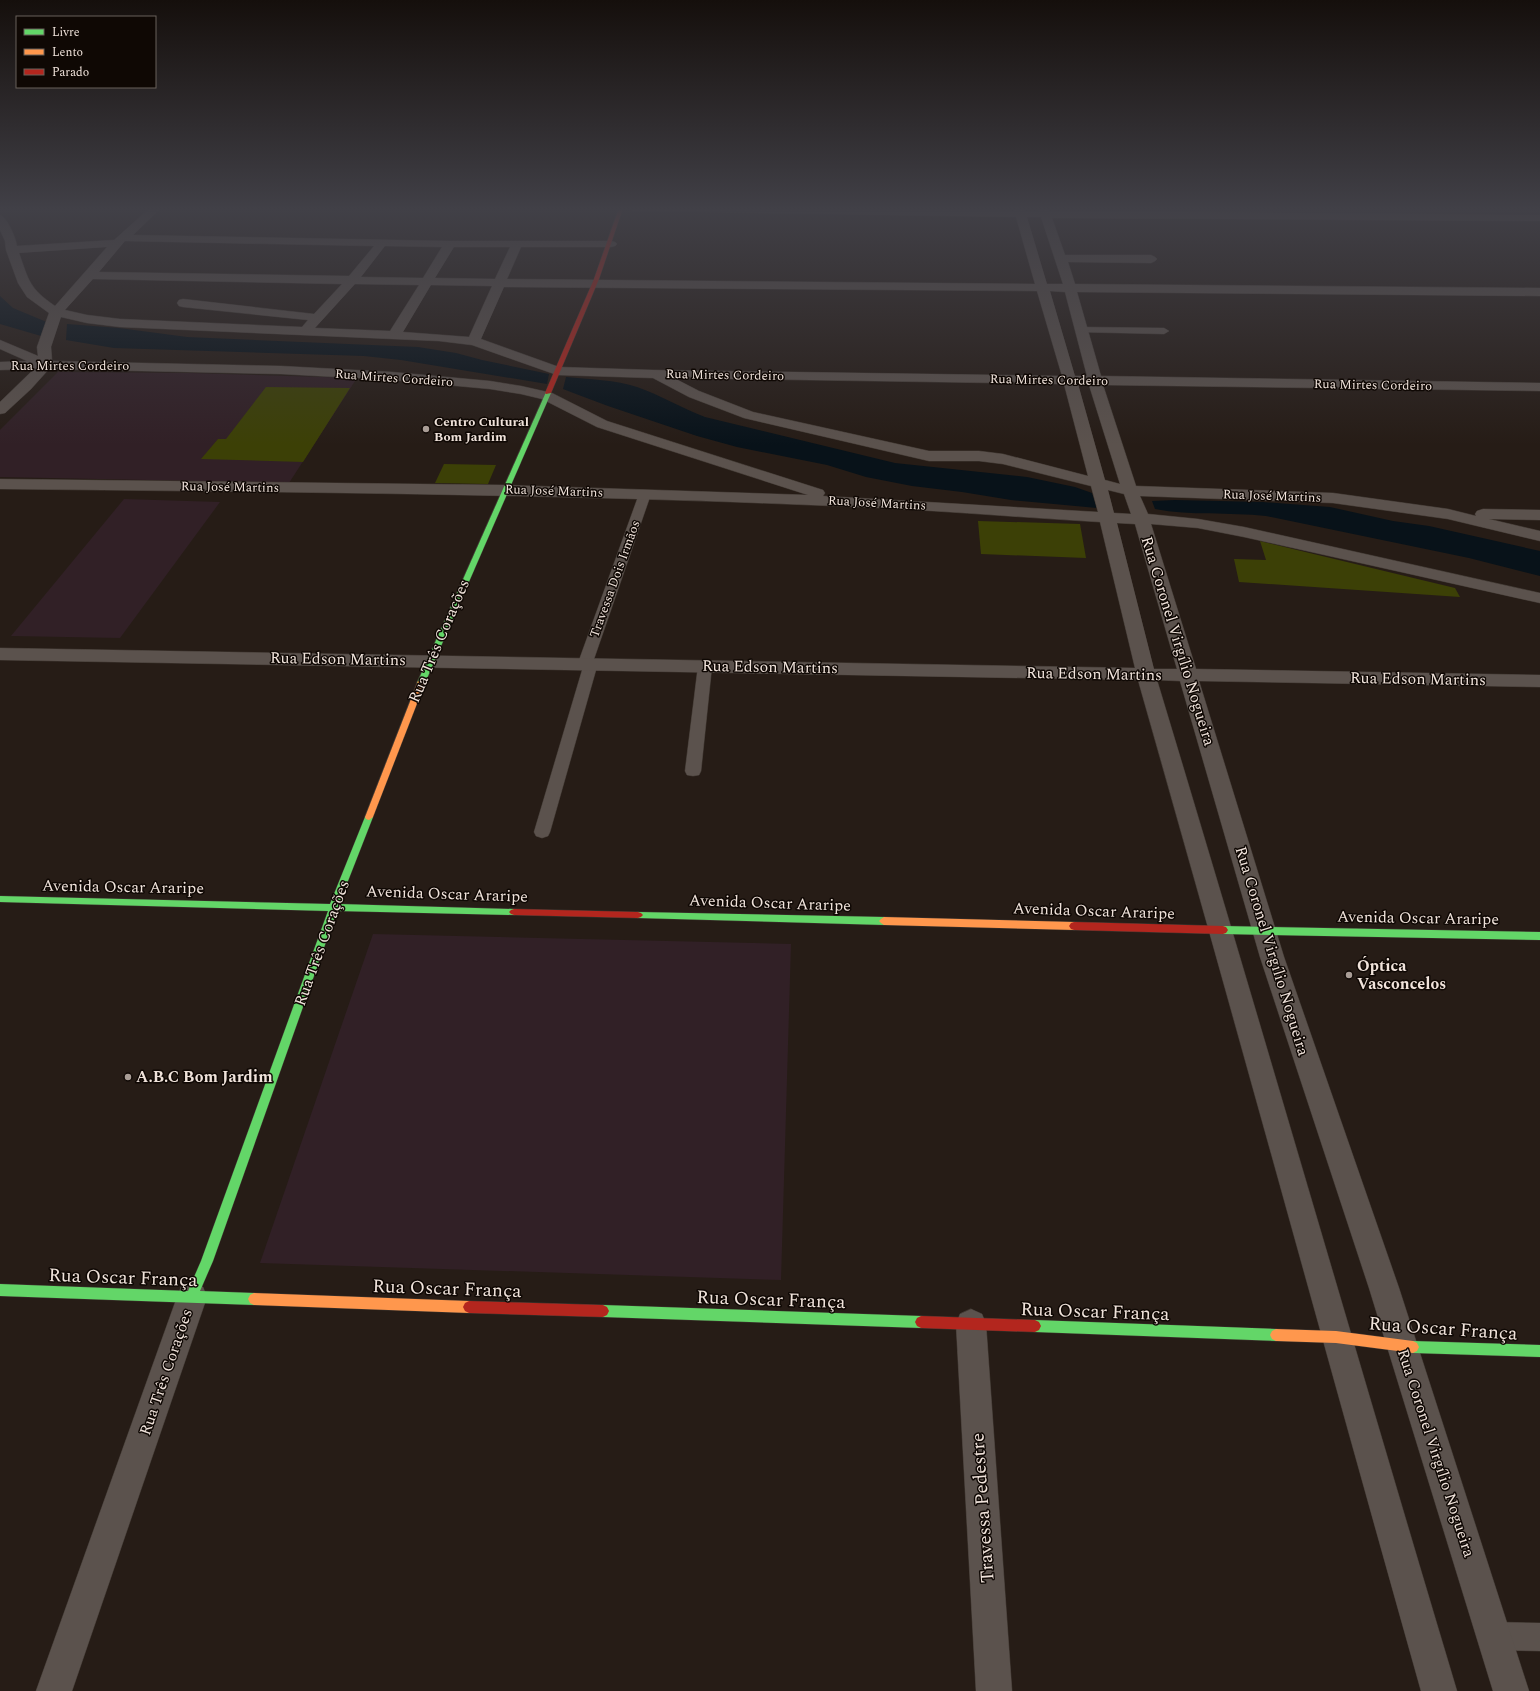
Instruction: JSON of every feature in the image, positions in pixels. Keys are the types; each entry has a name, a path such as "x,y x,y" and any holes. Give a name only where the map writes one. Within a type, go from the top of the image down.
{"street":[{"path":"26,287 31,294 56,312"},
{"path":"0,410 26,386 45,365 44,347 56,312 79,287"},
{"path":"306,330 346,287"},
{"path":"395,334 423,287"},
{"path":"474,341 497,287"},
{"name":"Rua Três Corações","path":"54,1691 192,1298 334,906 430,660 594,287"},
{"path":"1032,287 1540,292"},
{"name":"Rua Coronel Virgílio Nogueira","path":"1042,287 1070,381 1096,482 1107,517 1146,675 1221,929 1336,1337 1439,1691"},
{"name":"Rua Coronel Virgílio Nogueira","path":"1069,287 1095,380 1130,491 1141,518 1264,930 1402,1347 1511,1691"},
{"path":"183,303 317,318"},
{"name":"Rua Mirtes Cordeiro","path":"56,312 87,319 120,323 395,334 474,341 557,371 1070,381 1095,380 1540,387"},
{"path":"0,344 45,365"},
{"name":"Rua Mirtes Cordeiro","path":"0,366 45,365 281,370 384,376 490,385 547,396 602,424 760,474 839,501"},
{"name":"Rua José Martins","path":"653,374 694,394 749,415 929,456 994,457 1130,491 1308,496 1448,514 1540,515"},
{"name":"Rua José Martins","path":"0,484 504,490 645,494 839,501 1186,521 1262,536 1540,598"},
{"name":"Rua José Martins","path":"1448,514 1540,536"},
{"name":"Rua Edson Martins","path":"0,654 430,660 1540,682"},
{"name":"Avenida Oscar Araripe","path":"0,899 1540,936"},
{"name":"Rua Oscar França","path":"0,1290 192,1298 1336,1337 1402,1347 1540,1351"},
{"name":"Travessa Pedestre","path":"971,1324 994,1691"}],"lane":[{"path":"1081,330 1164,331"},
{"name":"Travessa Dois Irmãos","path":"542,832 588,663 645,494"},
{"path":"693,771 705,666"},
{"path":"1494,1636 1540,1637"}],"shaded area":[{"path":"0,296 13,308 49,323 48,338 0,324"},
{"path":"67,324 119,328 187,337 418,347 456,353 549,374 547,384 401,360 364,356 114,348 66,340"},
{"path":"58,372 189,373 357,378 289,483 0,477 0,430"},
{"path":"566,377 602,380 637,387 705,417 895,463 1027,477 1075,487 1092,493 1097,508 1011,500 912,486 866,477 827,465 737,447 697,436 563,389"},
{"path":"124,499 220,502 120,638 11,636"},
{"path":"1175,500 1263,502 1330,507 1393,521 1429,526 1540,551 1540,576 1469,558 1266,516 1196,513 1155,509 1152,501"},
{"path":"373,934 791,944 781,1280 260,1263"}],"green space":[{"path":"266,387 350,388 303,462 201,459 218,439 226,439"},
{"path":"444,464 496,465 488,484 435,483"},
{"path":"978,521 1080,524 1086,558 981,554"},
{"path":"1260,541 1455,588 1460,597 1239,582 1234,559 1266,560"}],"traffic: fast":[{"path":"421,683 548,393"},
{"path":"192,1297 207,1261 334,906 369,817"},
{"path":"0,899 514,912"},
{"path":"638,915 884,921"},
{"path":"1223,930 1540,936"},
{"path":"0,1290 254,1299"},
{"path":"603,1311 921,1322"},
{"path":"1035,1326 1276,1335"},
{"path":"1413,1347 1540,1351"}],"traffic: slow":[{"path":"369,817 421,683"},
{"path":"884,921 1074,926"},
{"path":"254,1299 469,1307"},
{"path":"1276,1335 1336,1337 1413,1347"}],"traffic: jam":[{"path":"548,393 594,287"},
{"path":"514,912 638,915"},
{"path":"1074,926 1223,930"},
{"path":"469,1307 603,1311"},
{"path":"921,1322 1035,1326"}],"place":[{"name":"Centro Cultural Bom Jardim","path":"426,429"},
{"name":"Óptica Vasconcelos","path":"1349,975"},
{"name":"A.B.C Bom Jardim","path":"128,1077"}]}
